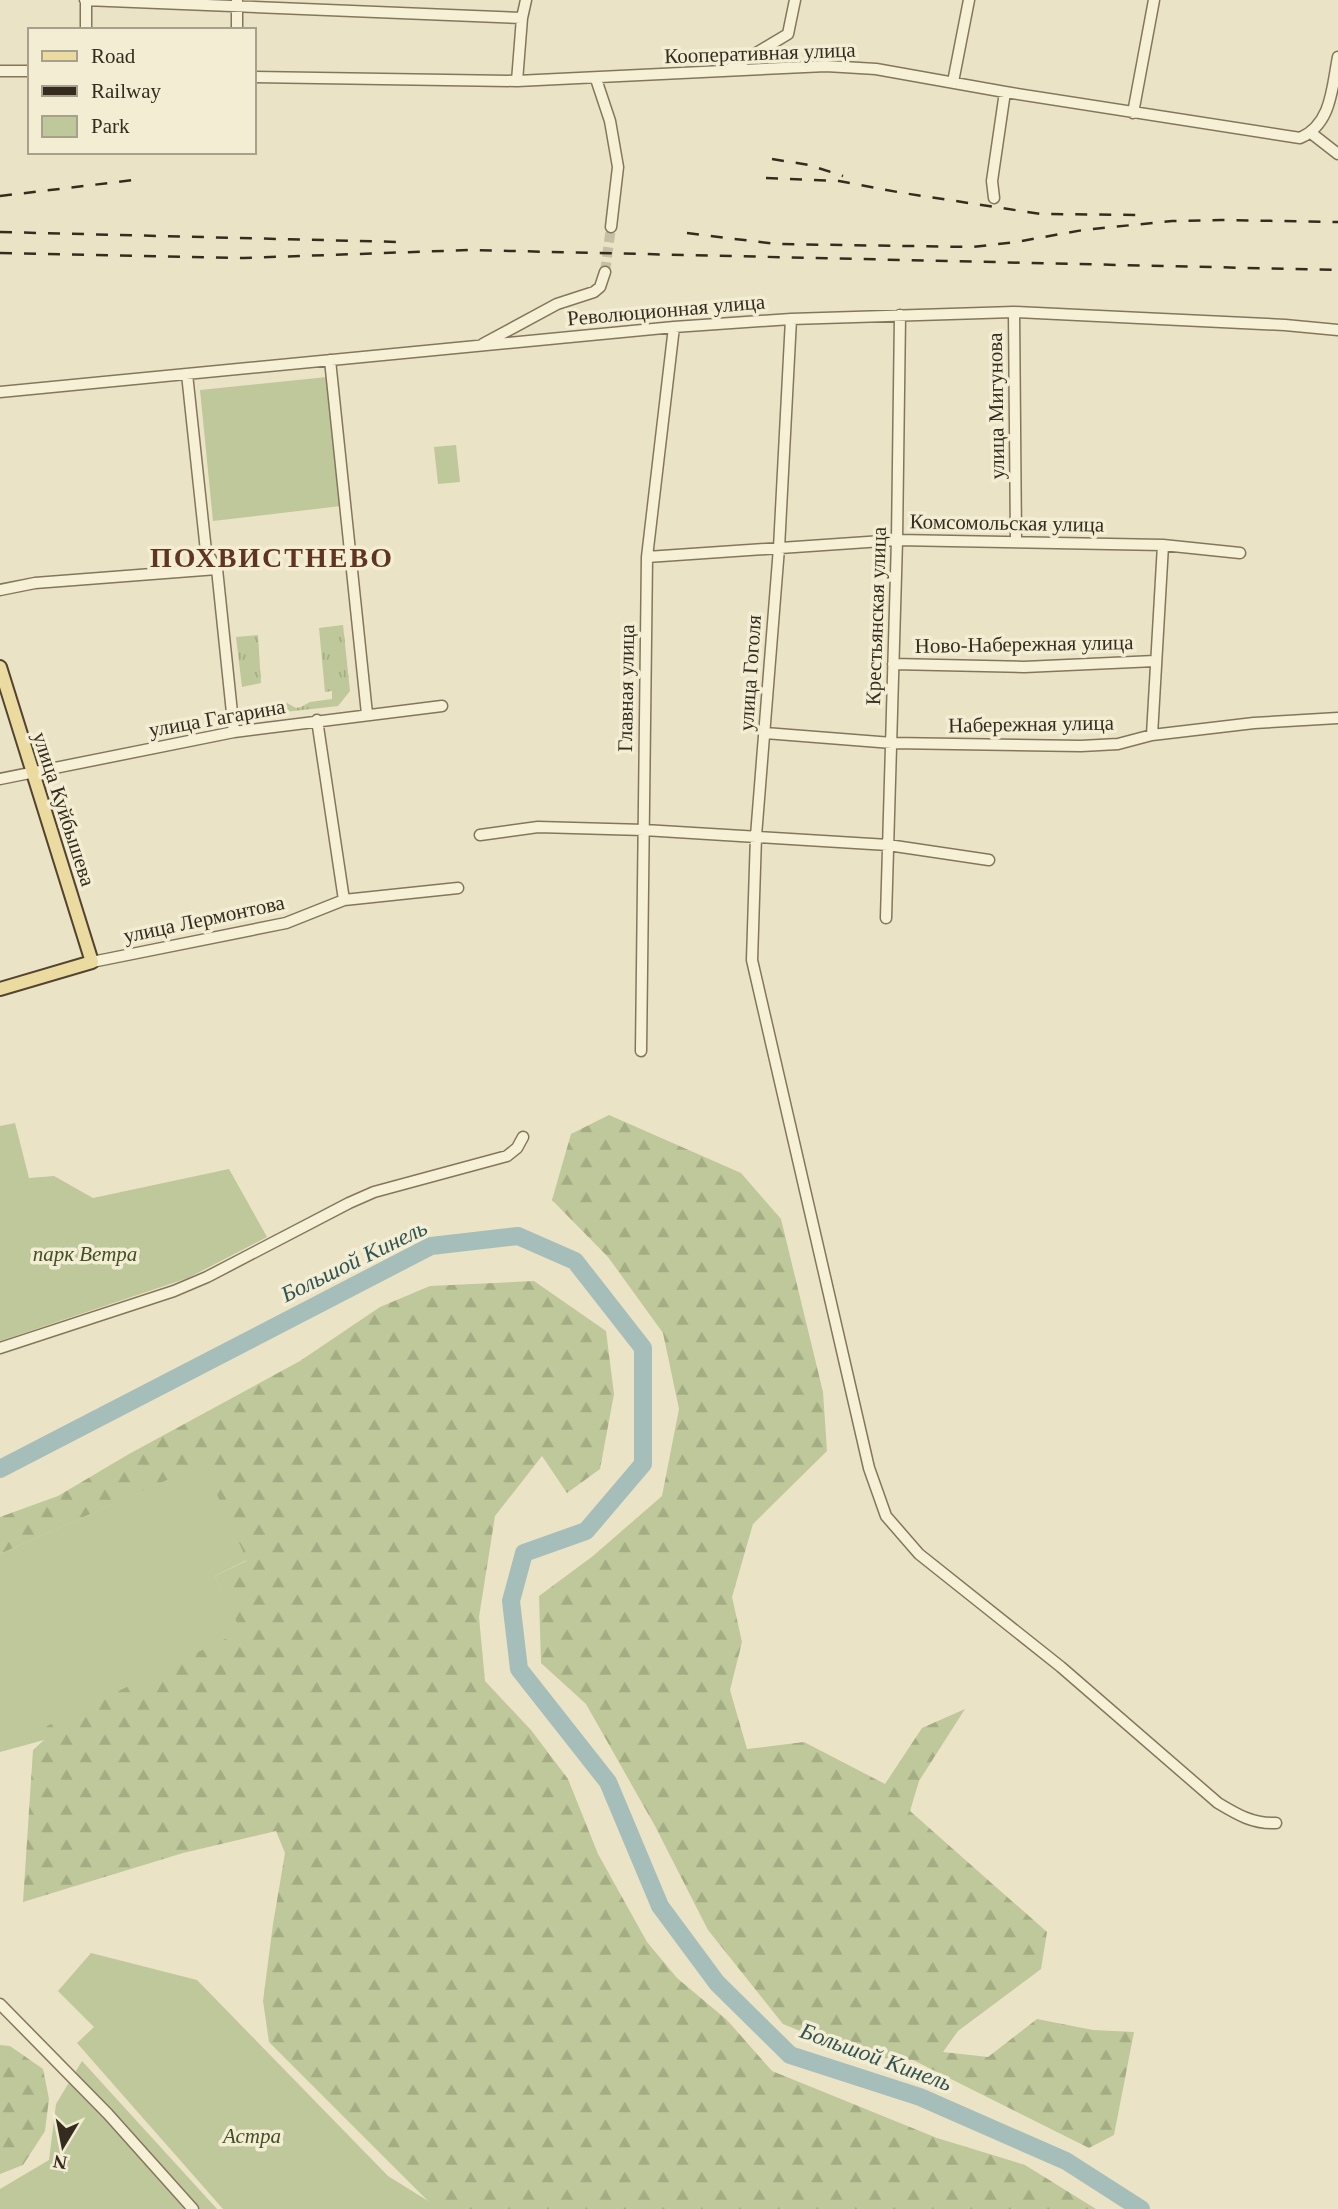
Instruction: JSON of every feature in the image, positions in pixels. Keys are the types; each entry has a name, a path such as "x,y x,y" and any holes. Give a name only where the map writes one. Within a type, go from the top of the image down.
{"main road":[{"name":"улица Куйбышева","path":"0,667 92,962"},
{"name":"улица Лермонтова","path":"0,989 92,962"}],"street":[{"path":"86,28 86,0 237,3 522,18"},
{"path":"517,81 526,0"},
{"path":"724,72 788,34 795,0"},
{"path":"953,82 969,0"},
{"path":"1133,113 1154,0"},
{"path":"237,3 237,28"},
{"path":"1338,57 1328,107 1321,123 1311,133 1338,154"},
{"name":"Кооперативная улица","path":"256,77 517,81 826,66 876,69 1285,136 1300,138 1311,133"},
{"path":"0,71 28,72"},
{"path":"596,79 610,121 618,167 611,226"},
{"path":"995,198 992,181 1004,92"},
{"path":"479,346 557,304 594,292 600,287 605,272"},
{"name":"Революционная улица","path":"0,392 674,327 791,320 1014,312 1338,330"},
{"name":"улица Мигунова","path":"1014,312 1016,541"},
{"name":"Крестьянская улица","path":"886,918 897,540 900,315"},
{"name":"улица Гоголя","path":"791,320 779,548 756,836 752,960 869,1468 886,1516 919,1554 1061,1667 1218,1803 1239,1816 1260,1823 1276,1822"},
{"name":"Главная улица","path":"641,1051 647,557 674,327"},
{"path":"330,360 366,714"},
{"path":"187,374 206,551 217,569 234,732"},
{"name":"Комсомольская улица","path":"647,557 897,540 1163,545 1240,553"},
{"path":"1152,735 1163,545"},
{"path":"0,590 35,583 217,569"},
{"name":"Ново-Набережная улица","path":"893,664 1024,667 1156,661"},
{"name":"улица Гагарина","path":"0,779 234,732 442,706"},
{"name":"Набережная улица","path":"765,733 892,743 1081,746 1118,744 1152,735 1254,723 1338,718"},
{"path":"317,720 344,900"},
{"path":"480,835 538,827 644,830 888,845 989,860"},
{"name":"улица Лермонтова","path":"92,962 286,923 344,900 458,888"},
{"path":"0,1348 174,1291 374,1192 506,1156 517,1148 523,1137"},
{"path":"0,2004 108,2114 193,2209"}],"green space":[{"path":"327,377 341,506 213,521 200,390"},
{"path":"456,445 460,482 438,484 434,447"},
{"path":"343,625 350,691 338,706 276,713 275,705 287,703 296,708 310,702 332,699 332,691 325,692 319,628"},
{"path":"258,635 261,683 242,687 236,637"},
{"path":"609,1115 741,1173 781,1219 823,1392 827,1451 753,1524 732,1597 742,1642 730,1690 747,1749 804,1742 885,1784 922,1728 965,1709 919,1781 910,1811 1047,1932 1041,1969 958,2031 943,2052 988,2057 1037,2019 1093,2030 1134,2032 1114,2135 1089,2148 913,2060 863,2057 783,2024 708,1930 655,1826 586,1704 541,1663 539,1596 593,1556 662,1496 679,1409 663,1333 608,1257 552,1200 571,1134"},
{"name":"парк Ветра","path":"15,1123 29,1178 54,1176 93,1198 229,1169 267,1237 188,1278 0,1341 0,1126"},
{"path":"534,1281 606,1331 614,1394 600,1469 567,1493 542,1456 495,1516 479,1617 485,1681 531,1730 568,1779 598,1854 647,1942 677,1978 727,2020 772,2071 937,2138 1025,2165 1096,2209 436,2209 269,2042 263,2001 285,1853 276,1831 183,1853 23,1902 33,1750 44,1740 46,1726 240,1631 215,1576 246,1561 202,1465 0,1554 0,1517 58,1496 300,1361 380,1307 430,1286"},
{"path":"203,1464 247,1560 215,1576 241,1631 47,1726 44,1740 0,1752 0,1554"},
{"name":"Астра","path":"91,1953 197,1980 388,2176 441,2209 223,2209 77,2043 94,2027 58,1991"},
{"path":"0,2045 10,2046 43,2069 49,2099 45,2131 23,2165 0,2174"},
{"path":"82,2061 217,2209 0,2209 0,2189 49,2160 56,2104"}],"waterway":[{"name":"Большой Кинель","path":"0,1469 431,1246 518,1236 575,1261 643,1348 643,1464 586,1531 524,1553 511,1601 519,1669 608,1782 660,1906 717,1983 790,2055 920,2097 1066,2161 1141,2209"}],"tunnel":[{"path":"605,272 611,227"}],"railway":[{"path":"772,159 809,165 843,176"},
{"path":"766,178 839,181 1041,214 1138,215"},
{"path":"0,196 134,180"},
{"path":"687,233 776,244 972,247 1083,230 1172,221 1338,222"},
{"path":"0,232 400,242"},
{"path":"0,253 244,258 469,250 1338,270"}],"district":[{"name":"ПОХВИСТНЕВО","path":"272,557"}]}
